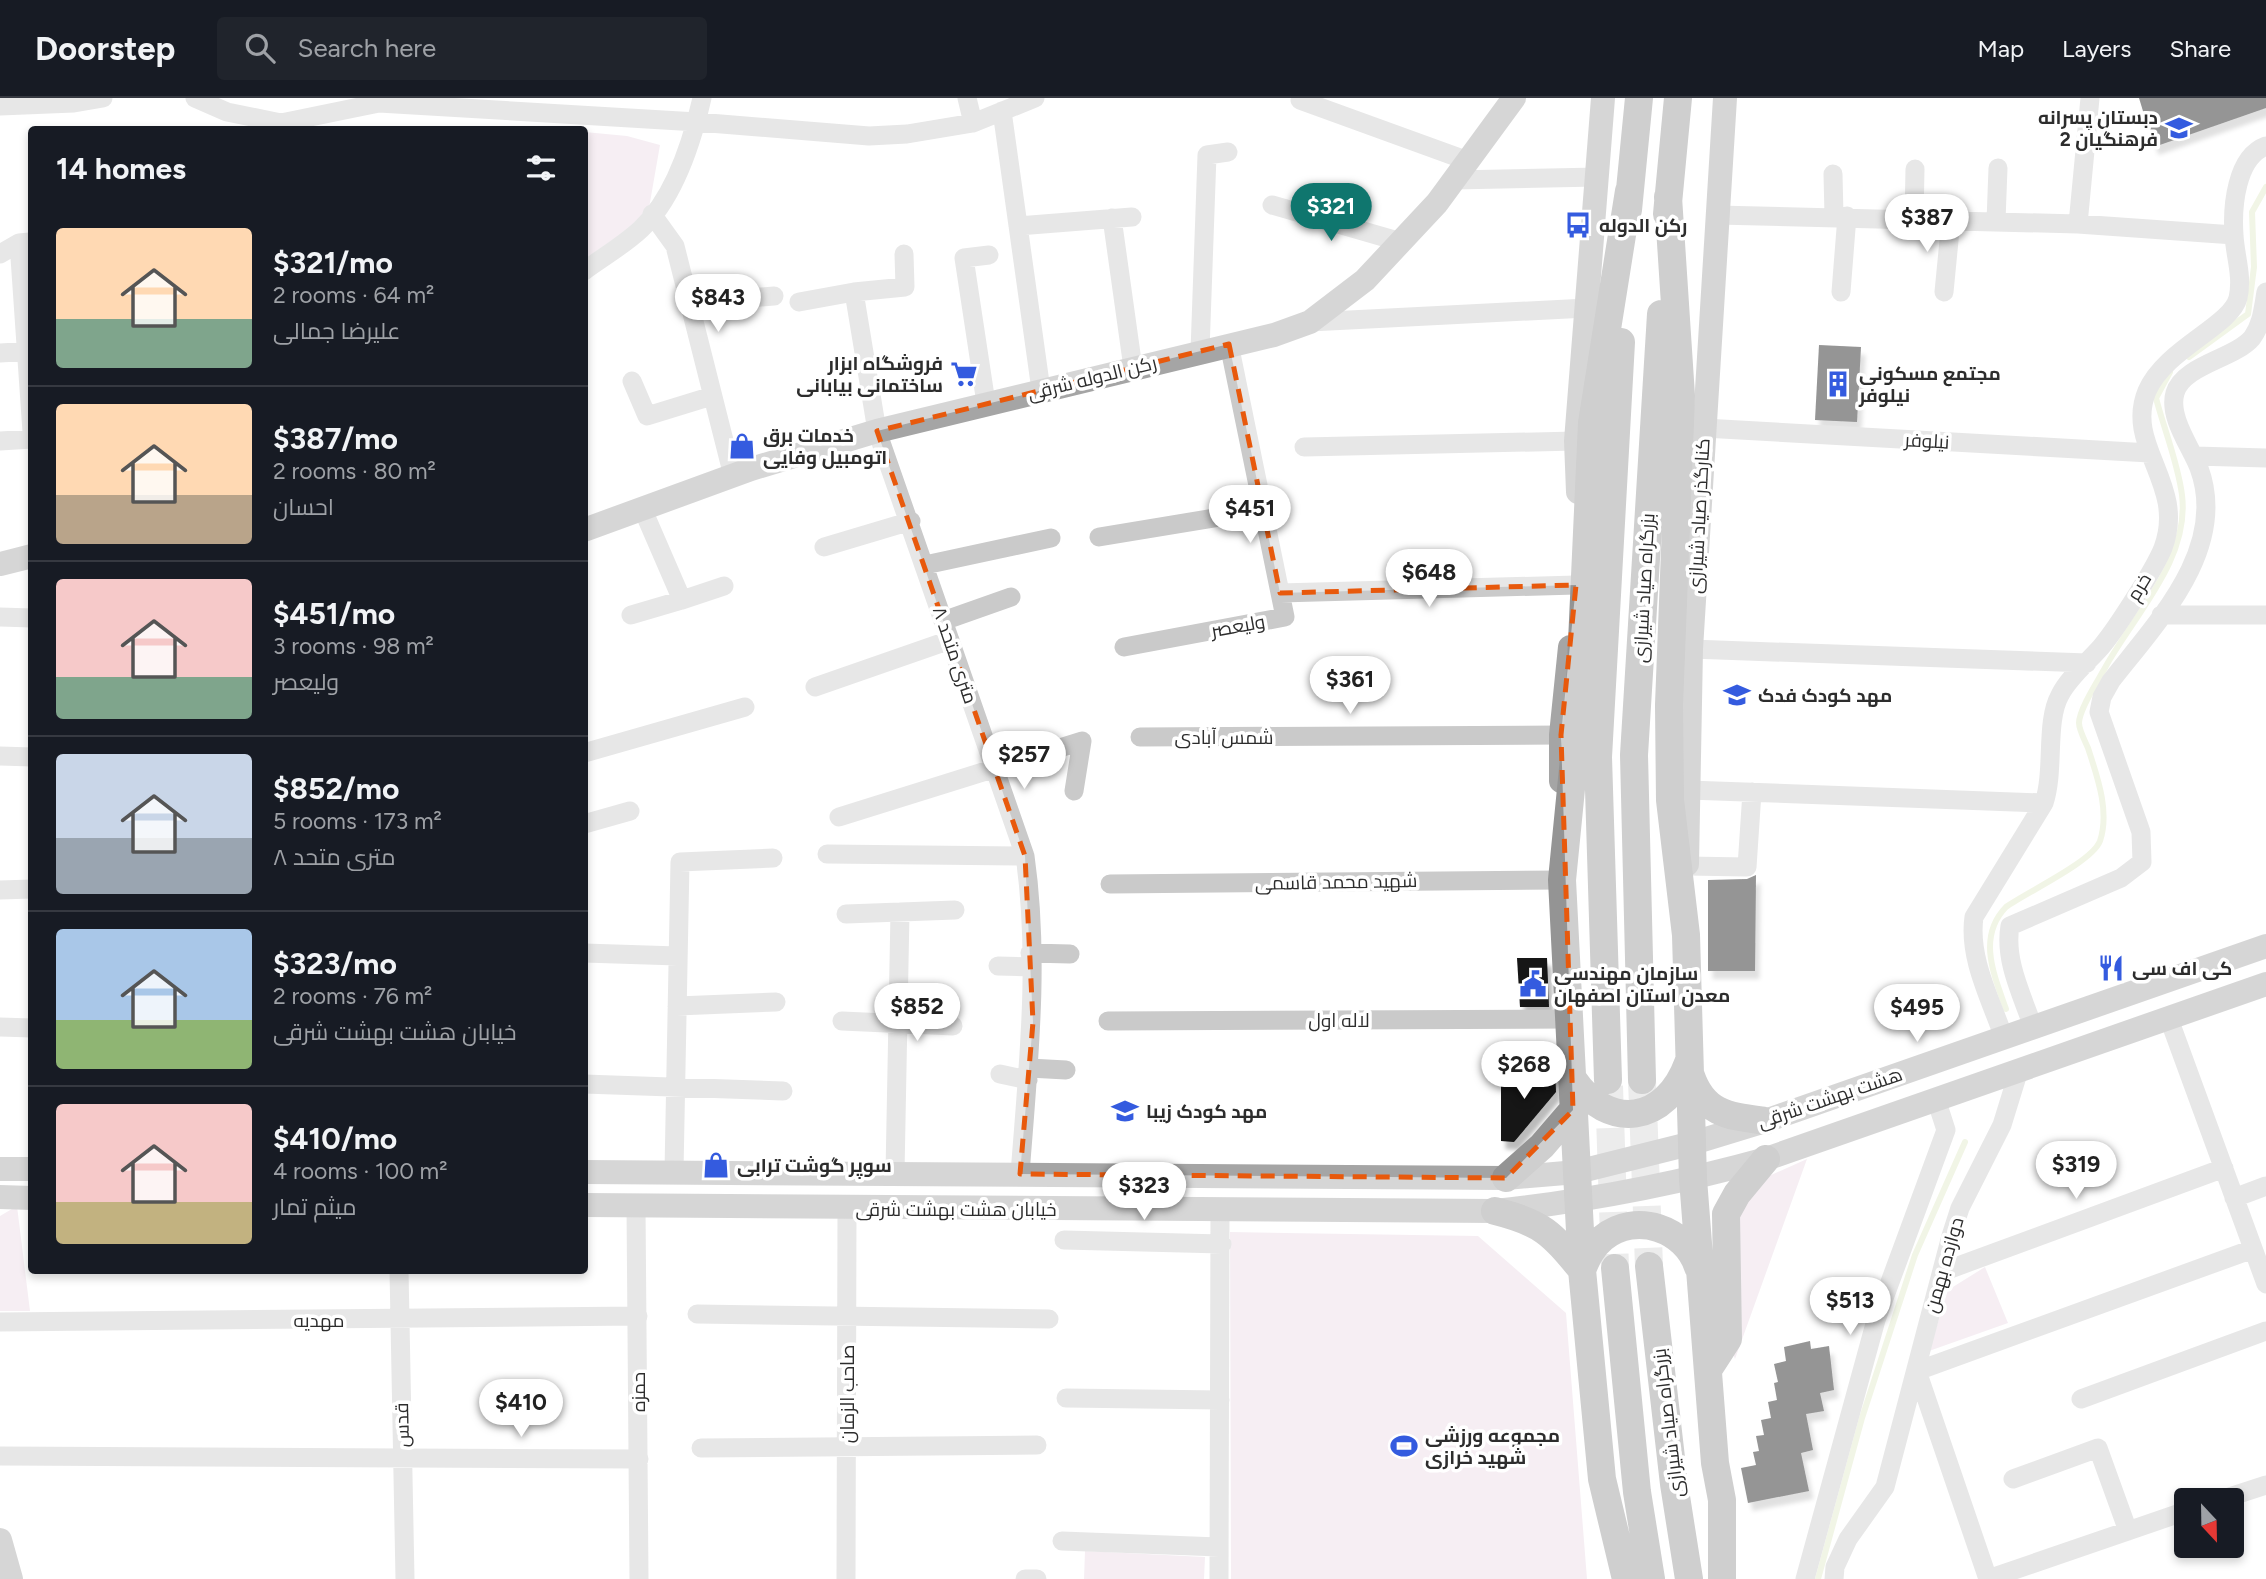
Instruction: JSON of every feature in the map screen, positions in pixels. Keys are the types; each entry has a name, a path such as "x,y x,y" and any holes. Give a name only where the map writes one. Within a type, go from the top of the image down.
{"highway":[{"name":"بزرگراه صیاد شیرازی","path":"1608,1080 1598,757 1629,191 1639,98"},
{"name":"بزرگراه صیاد شیرازی","path":"1642,1080 1634,755 1668,197 1678,98"},
{"path":"1626,1579 1602,1479 1582,1270 1562,880 1579,708 1592,423 1629,191"},
{"path":"1668,197 1681,396 1669,705 1670,787 1686,935 1693,1179 1715,1463 1722,1500 1722,1579"},
{"path":"1573,1079 1585,1097 1603,1109 1625,1114 1636,1113 1647,1111 1666,1101 1680,1084 1688,1063"},
{"path":"1688,1063 1696,1088 1709,1105 1738,1117 1765,1121"},
{"path":"1506,1178 1542,1146 1573,1110"},
{"path":"1708,1370 1728,1339 1726,1214 1737,1194 1766,1158"},
{"path":"1495,1211 1531,1220 1546,1230 1582,1270"},
{"path":"1582,1270 1590,1251 1605,1236 1624,1227 1644,1225 1665,1230 1682,1240 1695,1257 1701,1277"},
{"name":"بزرگراه صیاد شیرازی","path":"1649,1266 1674,1484 1689,1579"},
{"name":"بزرگراه صیاد شیرازی","path":"1615,1268 1637,1492 1651,1579"}],"main road":[{"name":"رکن الدوله شرقی","path":"588,529 733,476 877,431 1274,335 1310,322 1365,280 1437,203 1514,98"},
{"path":"1562,880 1561,735 1576,585 1576,441 1602,98"},
{"name":"کنارگذر صیاد شیرازی","path":"1686,935 1691,649 1725,98"},
{"path":"0,564 28,557"},
{"name":"هشت بهشت شرقی","path":"1506,1178 1577,1172 1693,1143 1765,1121 2266,946"},
{"name":"هشت بهشت شرقی","path":"1579,1202 1693,1179 1766,1158 2266,984"},
{"path":"0,1169 28,1170"},
{"name":"خیابان هشت بهشت شرقی","path":"588,1172 1506,1178"},
{"path":"781,1209 783,1172"},
{"name":"خیابان هشت بهشت شرقی","path":"588,1205 781,1209 1495,1211 1579,1202"},
{"path":"1602,1479 1619,1579"},
{"path":"1722,1500 1734,1579"}],"street":[{"path":"0,106 74,103 103,98"},
{"path":"195,98 227,112 281,123 352,103 561,106 697,122 869,136 907,134 974,123 1026,99"},
{"path":"588,268 642,228 673,185 697,122 702,98"},
{"path":"967,98 974,123"},
{"path":"2078,224 2090,98"},
{"path":"1300,100 1461,171 1598,177"},
{"path":"1002,111 1041,390"},
{"name":"خرم","path":"2004,1038 1979,967 1972,934 1974,917 2044,803 2051,783 2054,708 2061,692 2104,644 2163,548 2168,497 2150,453 2142,420 2146,393 2154,378 2177,352 2223,318 2238,299 2235,202 2244,166 2259,149 2266,146"},
{"path":"1200,351 1207,155 1228,152"},
{"path":"1914,219 1915,169"},
{"path":"1996,221 1998,169"},
{"path":"1833,174 1841,216 1841,292"},
{"path":"1272,205 1401,242"},
{"path":"652,214 675,246 733,476"},
{"path":"1717,215 2078,224 2234,235"},
{"path":"1018,226 1122,218 1133,368"},
{"path":"1944,292 1951,220"},
{"path":"0,254 25,242 28,324"},
{"path":"799,302 854,292 905,287 904,254"},
{"path":"986,403 964,258 989,255"},
{"name":"۸ متری متحد","path":"854,292 877,431 911,521 1025,856 1032,903 1030,960 1033,1022 1020,1174"},
{"name":"خرم","path":"2033,1027 2012,966 2007,942 2010,926 2121,878 2142,862 2141,832 2099,712 2102,697 2111,681 2183,586 2204,516 2203,477 2174,403 2178,385 2211,361 2236,351 2251,338 2264,321 2266,292"},
{"path":"689,303 774,296"},
{"path":"1310,322 1587,307"},
{"name":"ولیعصر","path":"1124,647 1285,617 1229,344"},
{"path":"0,354 28,351"},
{"path":"632,382 647,416 712,396"},
{"name":"نیلوفر","path":"1704,428 2150,453"},
{"path":"0,440 28,439"},
{"path":"1304,447 1576,441"},
{"path":"2195,456 2266,458"},
{"path":"643,510 682,600"},
{"path":"1099,537 1263,510"},
{"path":"824,547 911,521"},
{"path":"925,565 1051,538"},
{"path":"1280,593 1576,585"},
{"path":"631,615 724,586"},
{"path":"943,621 1011,597"},
{"path":"2161,615 2266,615"},
{"path":"0,617 28,618"},
{"path":"815,687 950,640"},
{"path":"1691,649 2087,663"},
{"path":"588,753 745,707"},
{"name":"شمس آبادی","path":"1140,737 1561,735"},
{"path":"839,817 994,766 1082,741 1074,791"},
{"path":"0,756 28,757"},
{"path":"1688,790 2044,803"},
{"path":"1687,866 1747,867 1752,792"},
{"path":"588,823 630,811"},
{"path":"827,854 1025,856"},
{"path":"674,1171 680,862 773,858"},
{"name":"شهید محمد قاسمی","path":"1110,884 1562,880"},
{"path":"0,890 28,889"},
{"path":"846,914 955,910"},
{"path":"895,1173 900,912"},
{"path":"588,953 678,956"},
{"path":"998,966 1070,954"},
{"path":"677,1006 776,1002"},
{"name":"لاله اول","path":"1108,1021 1569,1019"},
{"path":"2169,1019 2264,1273"},
{"path":"842,1021 953,1026"},
{"path":"0,1027 28,1028"},
{"path":"1000,1074 1066,1070"},
{"name":"دوازده بهمن","path":"1835,1579 1835,1567 1848,1539 1885,1488 1960,1208 2003,1125 2019,1070"},
{"path":"588,1084 783,1091"},
{"path":"1805,1579 1876,1320 1946,1130 1936,1099"},
{"path":"1942,1272 2224,1168"},
{"path":"2234,1198 2266,1186"},
{"name":"حمزه","path":"636,1206 639,1579"},
{"name":"صاحب الزمان","path":"846,1579 847,1209"},
{"path":"1219,1579 1220,1210"},
{"path":"1064,1240 1222,1244"},
{"path":"2174,1515 1988,1579 1917,1371 2253,1249"},
{"name":"قدس","path":"399,1274 405,1579"},
{"path":"697,1314 1049,1319"},
{"name":"مهدیه","path":"0,1322 638,1316"},
{"path":"2081,1399 2266,1331"},
{"path":"1066,1398 1220,1400"},
{"path":"701,1448 1037,1446"},
{"path":"2014,1479 2098,1448 2128,1531"},
{"path":"0,1456 403,1460 639,1459"},
{"path":"2244,1492 2266,1485"},
{"path":"1062,1541 1219,1547"},
{"path":"1025,1579 1037,1579"}],"highlighted area":[{"path":"1229,344 1280,593 1576,585 1561,735 1573,1110 1506,1178 1020,1174 1033,1022 1025,856 877,431"}],"shaded area":[{"path":"588,132 627,136 660,145 649,208 627,230 588,257"},
{"path":"1807,1159 1735,1359 1731,1348 1732,1219 1760,1180"},
{"path":"17,1206 30,1311 0,1311 0,1216"},
{"name":"مجموعه ورزشی شهید خرازی","path":"1230,1232 1478,1236 1566,1313 1587,1579 1231,1579"},
{"path":"1985,1267 2008,1323 1929,1351 1948,1290"},
{"path":"1085,1551 1205,1557 1204,1579 1084,1579"}],"building":[{"name":"دبستان پسرانه فرهنگیان 2","path":"2139,98 2266,98 2266,108 2154,147"},
{"name":"مجتمع مسکونی نیلوفر","path":"1819,345 1861,347 1857,422 1815,420"},
{"path":"1756,875 1755,971 1708,971 1708,880 1747,879"},
{"name":"سازمان مهندسی معدن استان اصفهان","path":"1517,958 1547,958 1549,1007 1520,1007"},
{"path":"1555,1070 1556,1092 1514,1142 1501,1141 1501,1079"},
{"path":"1810,1341 1811,1349 1829,1346 1834,1390 1820,1393 1824,1411 1806,1414 1813,1450 1801,1453 1809,1491 1748,1503 1741,1468 1756,1465 1753,1452 1759,1451 1756,1436 1764,1435 1761,1420 1771,1418 1768,1402 1777,1400 1774,1383 1778,1382 1774,1364 1786,1361 1784,1347"}],"waterway":[{"path":"2189,357 2248,314 2254,267 2252,212 2266,187"},
{"path":"2006,1009 1993,970 1990,943 1992,931 2006,907 2085,858 2100,841 2103,806 2095,770 2080,729 2080,717 2106,666 2158,585 2178,541 2182,495 2156,398 2170,372"},
{"path":"1818,1579 1862,1418 1915,1255 1965,1142"}],"tunnel":[{"path":"1642,1080 1649,1266"},
{"path":"1609,1086 1615,1268"}],"place":[{"name":"دبستان پسرانه فرهنگیان 2","path":"2179,128"},
{"name":"رکن الدوله","path":"1578,225"},
{"name":"فروشگاه ابزار ساختمانی بیابانی","path":"964,374"},
{"name":"مجتمع مسکونی نیلوفر","path":"1838,384"},
{"name":"خدمات برق اتومبیل وفایی","path":"742,446"},
{"name":"مهد کودک فدک","path":"1737,695"},
{"name":"کی اف سی","path":"2111,968"},
{"name":"سازمان مهندسی معدن استان اصفهان","path":"1533,984"},
{"name":"مهد کودک زیبا","path":"1125,1111"},
{"name":"سوپر گوشت ترابی","path":"716,1165"},
{"name":"مجموعه ورزشی شهید خرازی","path":"1404,1446"}]}
